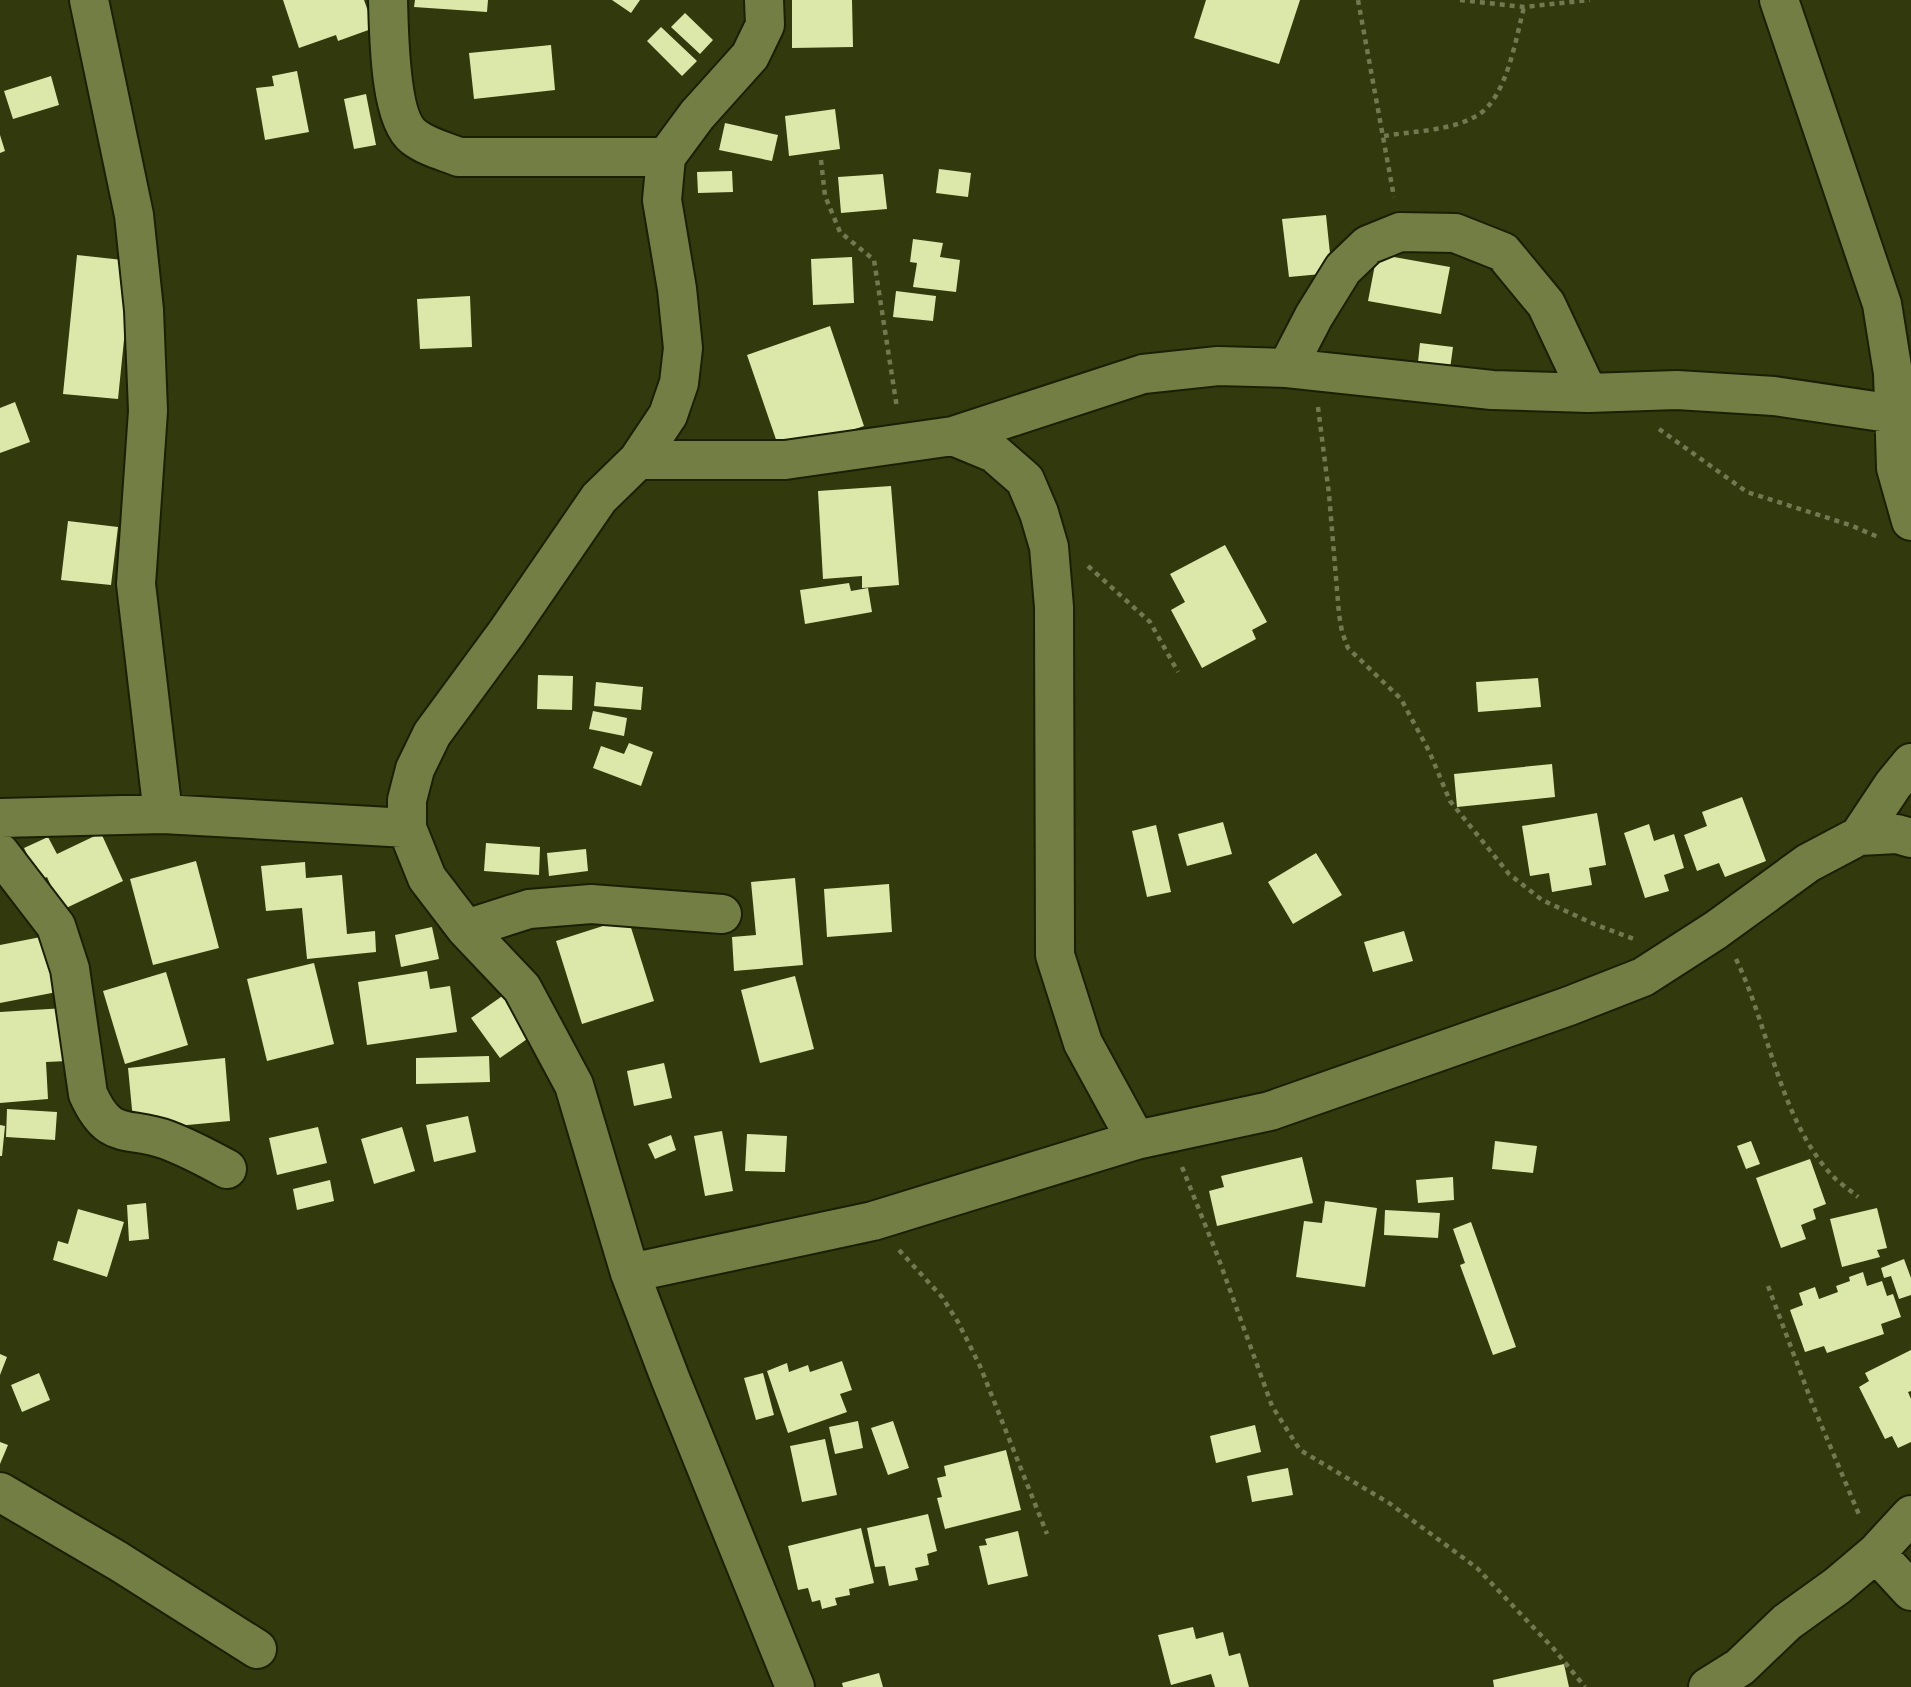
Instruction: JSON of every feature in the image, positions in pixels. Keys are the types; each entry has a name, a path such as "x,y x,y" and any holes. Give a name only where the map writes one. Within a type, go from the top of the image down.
{"street":[{"path":"89,0 134,215 144,310 148,411 136,584 163,814"},
{"path":"388,0 390,59 399,113 411,136 434,148 459,156 666,157"},
{"path":"764,0 765,25 750,56 696,114 666,157 662,200 677,289 683,348 679,383 668,415 638,460 599,498 508,632 432,734 415,769 407,800 407,828 427,878 466,929 522,988 574,1085 630,1273 795,1687"},
{"path":"1779,0 1882,304 1893,373 1899,531"},
{"path":"1300,370 1314,316 1343,269 1368,245 1400,232 1455,233 1503,252 1546,304 1599,393"},
{"path":"638,460 785,460 953,436 1143,374 1218,366 1300,370 1492,390 1599,393 1677,390 1774,396 1895,414"},
{"path":"953,436 994,453 1025,480 1049,547 1054,607 1055,955 1083,1043 1151,1136"},
{"path":"1859,836 1911,763"},
{"path":"0,818 163,814 407,828"},
{"path":"630,1273 873,1220 1151,1136 1270,1111 1433,1055 1643,977 1808,863 1859,836 1897,834 1911,838"},
{"path":"0,853 56,926 71,969 88,1094 96,1111 110,1127 164,1139 227,1168"},
{"path":"466,929 529,909 592,904 722,914"},
{"path":"0,1492 118,1561 257,1649"},
{"path":"1708,1687 1751,1677 1787,1622 1837,1586 1875,1553 1911,1515"},
{"path":"1875,1553 1911,1591"}],"path":[{"path":"1358,0 1400,232"},
{"path":"1460,0 1524,7 1590,0"},
{"path":"1384,136 1455,124 1479,114 1494,99 1508,66 1524,7"},
{"path":"821,159 825,196 840,232 874,260 902,443"},
{"path":"1300,370 1329,494 1342,632 1348,648 1401,699 1429,751 1450,801 1509,874 1542,900 1594,924 1678,954"},
{"path":"1599,393 1747,492 1850,525 1899,531"},
{"path":"1049,547 1093,568 1150,622 1178,672"},
{"path":"1716,929 1732,949 1751,989 1783,1087 1807,1143 1830,1174 1858,1197"},
{"path":"1151,1136 1192,1186 1272,1406 1300,1450 1389,1503 1476,1568 1553,1648 1585,1687"},
{"path":"873,1220 942,1297 958,1322 980,1366 1047,1534"},
{"path":"1768,1286 1812,1404 1875,1553"}],"building":[{"path":"283,0 364,0 374,28 338,41 336,35 299,48"},
{"path":"415,0 488,0 487,12 414,7"},
{"path":"612,0 640,0 631,13"},
{"path":"792,0 852,0 853,47 792,48"},
{"path":"1206,0 1300,0 1279,64 1194,38"},
{"path":"685,13 713,40 700,54 671,27"},
{"path":"661,27 697,61 682,76 647,41"},
{"path":"551,45 555,90 474,99 469,53"},
{"path":"297,71 309,132 265,140 256,88 274,86 272,76"},
{"path":"51,76 59,105 13,119 4,91"},
{"path":"366,94 376,145 354,149 344,99"},
{"path":"835,109 840,149 789,156 785,116"},
{"path":"725,123 778,135 772,161 719,150"},
{"path":"0,135 5,151 0,153"},
{"path":"939,169 971,173 968,197 936,193"},
{"path":"732,171 733,192 698,193 697,172"},
{"path":"883,174 887,209 841,213 838,177"},
{"path":"1326,215 1332,273 1289,277 1282,219"},
{"path":"913,239 943,243 940,257 960,260 956,292 913,287 917,263 910,262"},
{"path":"1377,254 1450,267 1441,314 1368,301"},
{"path":"77,255 132,261 118,399 63,394"},
{"path":"852,257 854,303 813,305 811,259"},
{"path":"896,291 936,296 933,321 893,317"},
{"path":"470,296 472,347 420,349 417,299"},
{"path":"830,326 864,426 781,454 747,355"},
{"path":"1420,343 1453,347 1449,376 1417,372"},
{"path":"15,402 30,442 0,453 0,408"},
{"path":"891,486 899,585 862,588 862,576 823,579 818,491"},
{"path":"68,521 118,527 111,585 61,580"},
{"path":"1225,545 1267,622 1252,630 1256,639 1202,668 1171,610 1185,602 1170,574"},
{"path":"849,583 851,591 868,588 872,612 805,624 800,590"},
{"path":"538,675 573,676 572,710 537,709"},
{"path":"1538,678 1541,707 1478,712 1476,682"},
{"path":"596,682 643,687 641,710 594,706"},
{"path":"593,711 627,718 624,736 589,729"},
{"path":"629,743 653,752 641,786 593,768 601,746 624,754"},
{"path":"1552,764 1555,797 1457,807 1454,774"},
{"path":"1742,797 1766,861 1725,877 1719,863 1697,871 1684,835 1707,826 1702,812"},
{"path":"1597,813 1606,865 1589,868 1592,885 1552,892 1549,873 1530,876 1522,826"},
{"path":"1223,822 1232,854 1187,866 1178,834"},
{"path":"1649,824 1654,841 1674,834 1684,868 1664,875 1669,891 1645,898 1624,833"},
{"path":"1156,825 1171,892 1147,897 1132,831"},
{"path":"101,833 123,881 62,910 47,877 39,880 24,848 48,837 57,854"},
{"path":"486,843 540,847 539,875 484,871"},
{"path":"586,849 588,871 549,876 547,853"},
{"path":"1316,853 1342,895 1293,924 1268,882"},
{"path":"196,861 219,948 153,965 130,879"},
{"path":"305,862 306,878 342,875 347,934 375,931 376,952 307,959 302,908 266,911 261,866"},
{"path":"795,878 803,965 734,971 732,937 756,935 751,882"},
{"path":"889,884 892,932 827,937 824,889"},
{"path":"628,918 654,1001 582,1024 556,941"},
{"path":"432,927 439,959 401,967 395,935"},
{"path":"1404,931 1413,961 1373,972 1364,942"},
{"path":"51,935 62,991 0,1003 0,945"},
{"path":"314,963 334,1044 267,1061 247,979"},
{"path":"427,971 430,989 450,986 457,1032 367,1045 358,982"},
{"path":"166,972 188,1045 125,1064 103,991"},
{"path":"795,976 814,1049 760,1063 741,990"},
{"path":"508,992 537,1032 500,1058 471,1018"},
{"path":"65,1008 68,1061 46,1062 48,1099 0,1103 0,1012"},
{"path":"489,1056 490,1082 416,1084 416,1058"},
{"path":"225,1058 230,1121 134,1130 128,1068"},
{"path":"664,1063 672,1098 634,1106 627,1071"},
{"path":"7,1109 57,1112 55,1140 6,1137"},
{"path":"468,1116 476,1152 434,1162 426,1125"},
{"path":"0,1125 5,1126 2,1156 0,1156"},
{"path":"318,1127 327,1163 277,1175 269,1138"},
{"path":"402,1127 415,1171 374,1184 361,1139"},
{"path":"722,1131 733,1191 705,1196 694,1136"},
{"path":"747,1134 787,1136 785,1172 745,1171"},
{"path":"671,1135 676,1150 655,1159 648,1144"},
{"path":"1495,1141 1537,1146 1533,1173 1492,1169"},
{"path":"1751,1141 1760,1164 1746,1169 1737,1146"},
{"path":"1302,1157 1313,1203 1217,1226 1209,1191 1224,1187 1221,1176"},
{"path":"1810,1159 1826,1204 1813,1209 1816,1219 1801,1225 1806,1239 1781,1248 1756,1178"},
{"path":"1453,1177 1454,1200 1418,1203 1416,1180"},
{"path":"330,1180 334,1201 297,1210 293,1189"},
{"path":"1325,1201 1377,1208 1365,1287 1296,1277 1304,1221 1322,1223"},
{"path":"146,1203 149,1239 129,1241 127,1205"},
{"path":"1877,1208 1887,1248 1877,1250 1880,1257 1842,1267 1830,1219"},
{"path":"78,1209 124,1222 107,1277 53,1260 58,1241 68,1244"},
{"path":"1385,1210 1440,1213 1438,1238 1384,1235"},
{"path":"1471,1222 1516,1347 1493,1355 1460,1265 1465,1263 1453,1229"},
{"path":"1904,1259 1911,1278 1911,1295 1899,1299 1891,1276 1884,1278 1881,1268"},
{"path":"1863,1272 1867,1286 1882,1281 1887,1296 1893,1294 1901,1317 1881,1324 1884,1334 1827,1353 1824,1346 1805,1352 1790,1310 1803,1305 1799,1293 1815,1287 1819,1299 1838,1292 1836,1286"},
{"path":"1911,1350 1911,1391 1908,1392 1911,1399 1911,1442 1898,1448 1892,1436 1885,1439 1859,1387 1869,1381 1865,1373"},
{"path":"0,1354 7,1357 0,1375"},
{"path":"842,1361 852,1390 840,1394 847,1412 788,1433 767,1371 787,1363 789,1372 808,1365 810,1372"},
{"path":"39,1373 50,1400 22,1412 11,1385"},
{"path":"763,1373 774,1415 756,1420 744,1378"},
{"path":"858,1421 863,1448 835,1454 829,1427"},
{"path":"893,1421 909,1468 888,1475 871,1428"},
{"path":"1255,1425 1261,1452 1216,1463 1210,1436"},
{"path":"825,1439 837,1495 802,1502 790,1446"},
{"path":"0,1442 8,1445 0,1464"},
{"path":"1006,1450 1021,1510 945,1529 937,1498 942,1497 937,1478 946,1476 944,1466"},
{"path":"1288,1468 1293,1495 1252,1502 1247,1476"},
{"path":"928,1514 937,1551 927,1554 929,1565 915,1568 918,1580 889,1586 885,1566 875,1567 867,1528"},
{"path":"861,1528 874,1583 849,1589 850,1595 835,1598 837,1605 822,1609 820,1600 812,1602 808,1588 798,1590 788,1546"},
{"path":"1018,1531 1028,1576 988,1585 979,1546 987,1545 985,1539"},
{"path":"1193,1627 1196,1639 1223,1632 1229,1656 1240,1653 1249,1687 1215,1687 1211,1674 1171,1685 1158,1635"},
{"path":"1564,1664 1569,1687 1494,1687 1493,1680"},
{"path":"879,1673 883,1687 843,1687 842,1683"}]}
